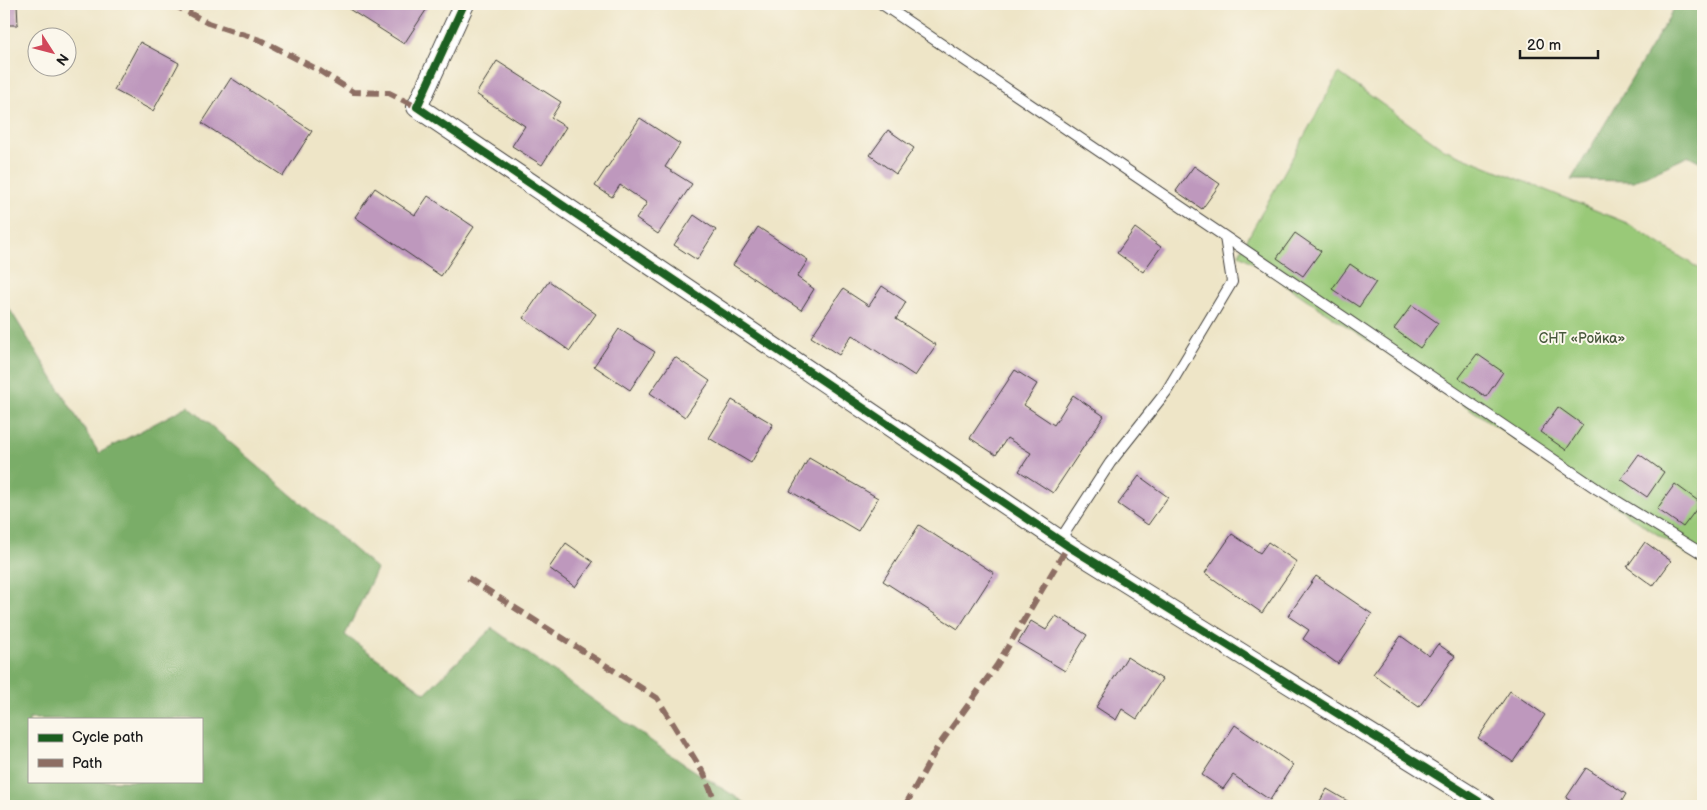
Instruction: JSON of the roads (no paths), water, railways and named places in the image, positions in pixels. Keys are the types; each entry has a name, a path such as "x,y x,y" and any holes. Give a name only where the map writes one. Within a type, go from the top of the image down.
{"street":[{"path":"464,4 417,107 1060,540 1486,806"}],"lane":[{"path":"882,4 1597,489 1703,554"},
{"path":"1060,540 1110,463 1166,392 1232,282 1225,237"}],"park label":[{"name":"СНТ «Ройка»","path":"1582,338"}]}
